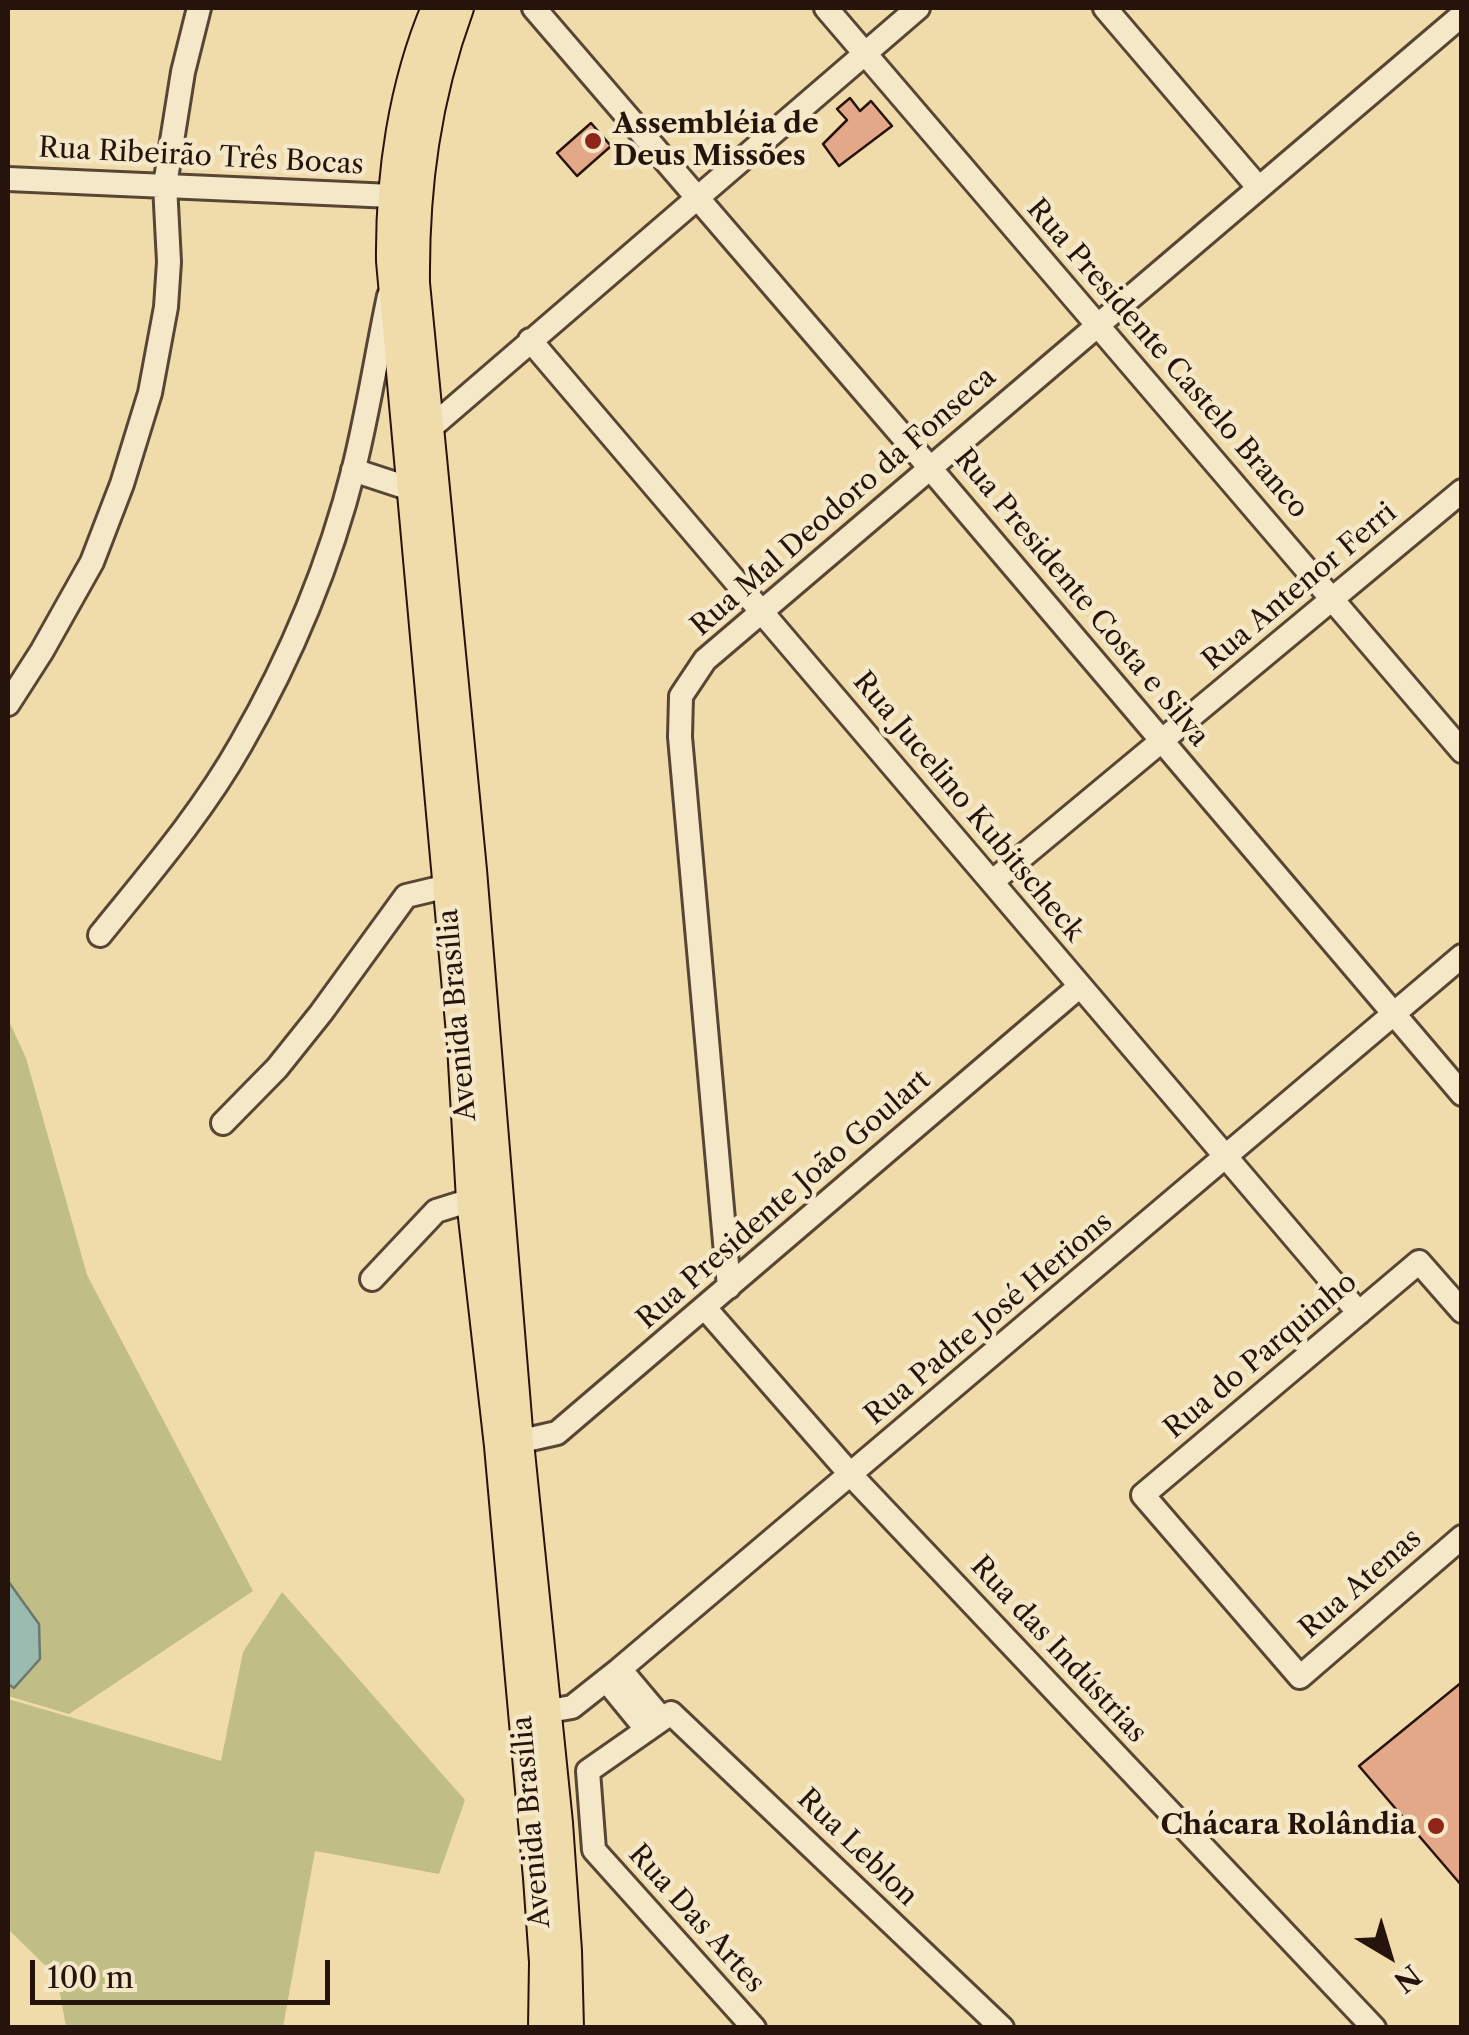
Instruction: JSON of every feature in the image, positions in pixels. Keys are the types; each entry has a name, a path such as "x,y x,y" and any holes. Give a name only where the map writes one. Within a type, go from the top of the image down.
{"main road":[{"name":"Avenida Brasília","path":"436,8 411,82 392,196 392,281 448,886 472,1200 509,1444"},
{"name":"Avenida Brasília","path":"460,8 431,96 417,194 415,283 468,830 509,1444 535,1714 567,1951 568,2028"},
{"name":"Avenida Brasília","path":"535,1714 543,2028"}],"street":[{"path":"8,704 92,562 138,438 160,353 169,262 165,185 183,72 198,8"},
{"name":"Rua Presidente Costa e Silva","path":"534,8 1462,1094"},
{"name":"Rua Presidente Castelo Branco","path":"826,8 1462,750"},
{"path":"428,430 918,8"},
{"path":"1105,8 1258,187"},
{"name":"Rua Mal Deodoro da Fonseca","path":"729,1288 680,737 681,696 705,660 1462,15"},
{"name":"Rua Ribeirão Três Bocas","path":"8,179 392,196"},
{"path":"100,934 190,823 241,744 280,667 320,574 353,470 392,281"},
{"name":"Rua Jucelino Kubitscheck","path":"530,340 1360,1313"},
{"path":"353,470 411,489"},
{"name":"Rua Antenor Ferri","path":"993,881 1462,491"},
{"path":"223,1124 310,1027 406,896 448,886"},
{"name":"Rua Padre José Herions","path":"535,1714 572,1707 613,1675 1462,956"},
{"name":"Rua Presidente João Goulart","path":"509,1444 557,1433 1080,986"},
{"path":"372,1279 436,1211 472,1200"},
{"name":"Rua do Parquinho","path":"1300,1676 1142,1496 1419,1262 1462,1312"},
{"name":"Rua das Indústrias","path":"705,1308 851,1475 1374,2028"},
{"name":"Rua Atenas","path":"1300,1676 1462,1536"},
{"name":"Rua Leblon","path":"613,1675 1002,2028"},
{"name":"Rua Das Artes","path":"660,1720 588,1771 594,1850 754,2028"}],"shaded area":[{"path":"8,1019 26,1058 87,1275 253,1591 69,1714 8,1696"},
{"path":"282,1592 465,1800 439,1874 315,1851 283,2027 66,2027 57,1977 8,1929 8,1699 221,1761 243,1652"}],"water":[{"path":"8,1581 39,1624 40,1659 14,1688 8,1684"}],"building":[{"path":"850,98 860,111 871,101 892,126 839,166 823,144 847,120 837,109"},
{"path":"591,123 611,146 577,176 557,153"},
{"name":"Chácara Rolândia","path":"1462,1682 1462,1886 1359,1766"}],"place":[{"name":"Assembléia de Deus Missões","path":"593,141"},
{"name":"Chácara Rolândia","path":"1436,1826"}]}
